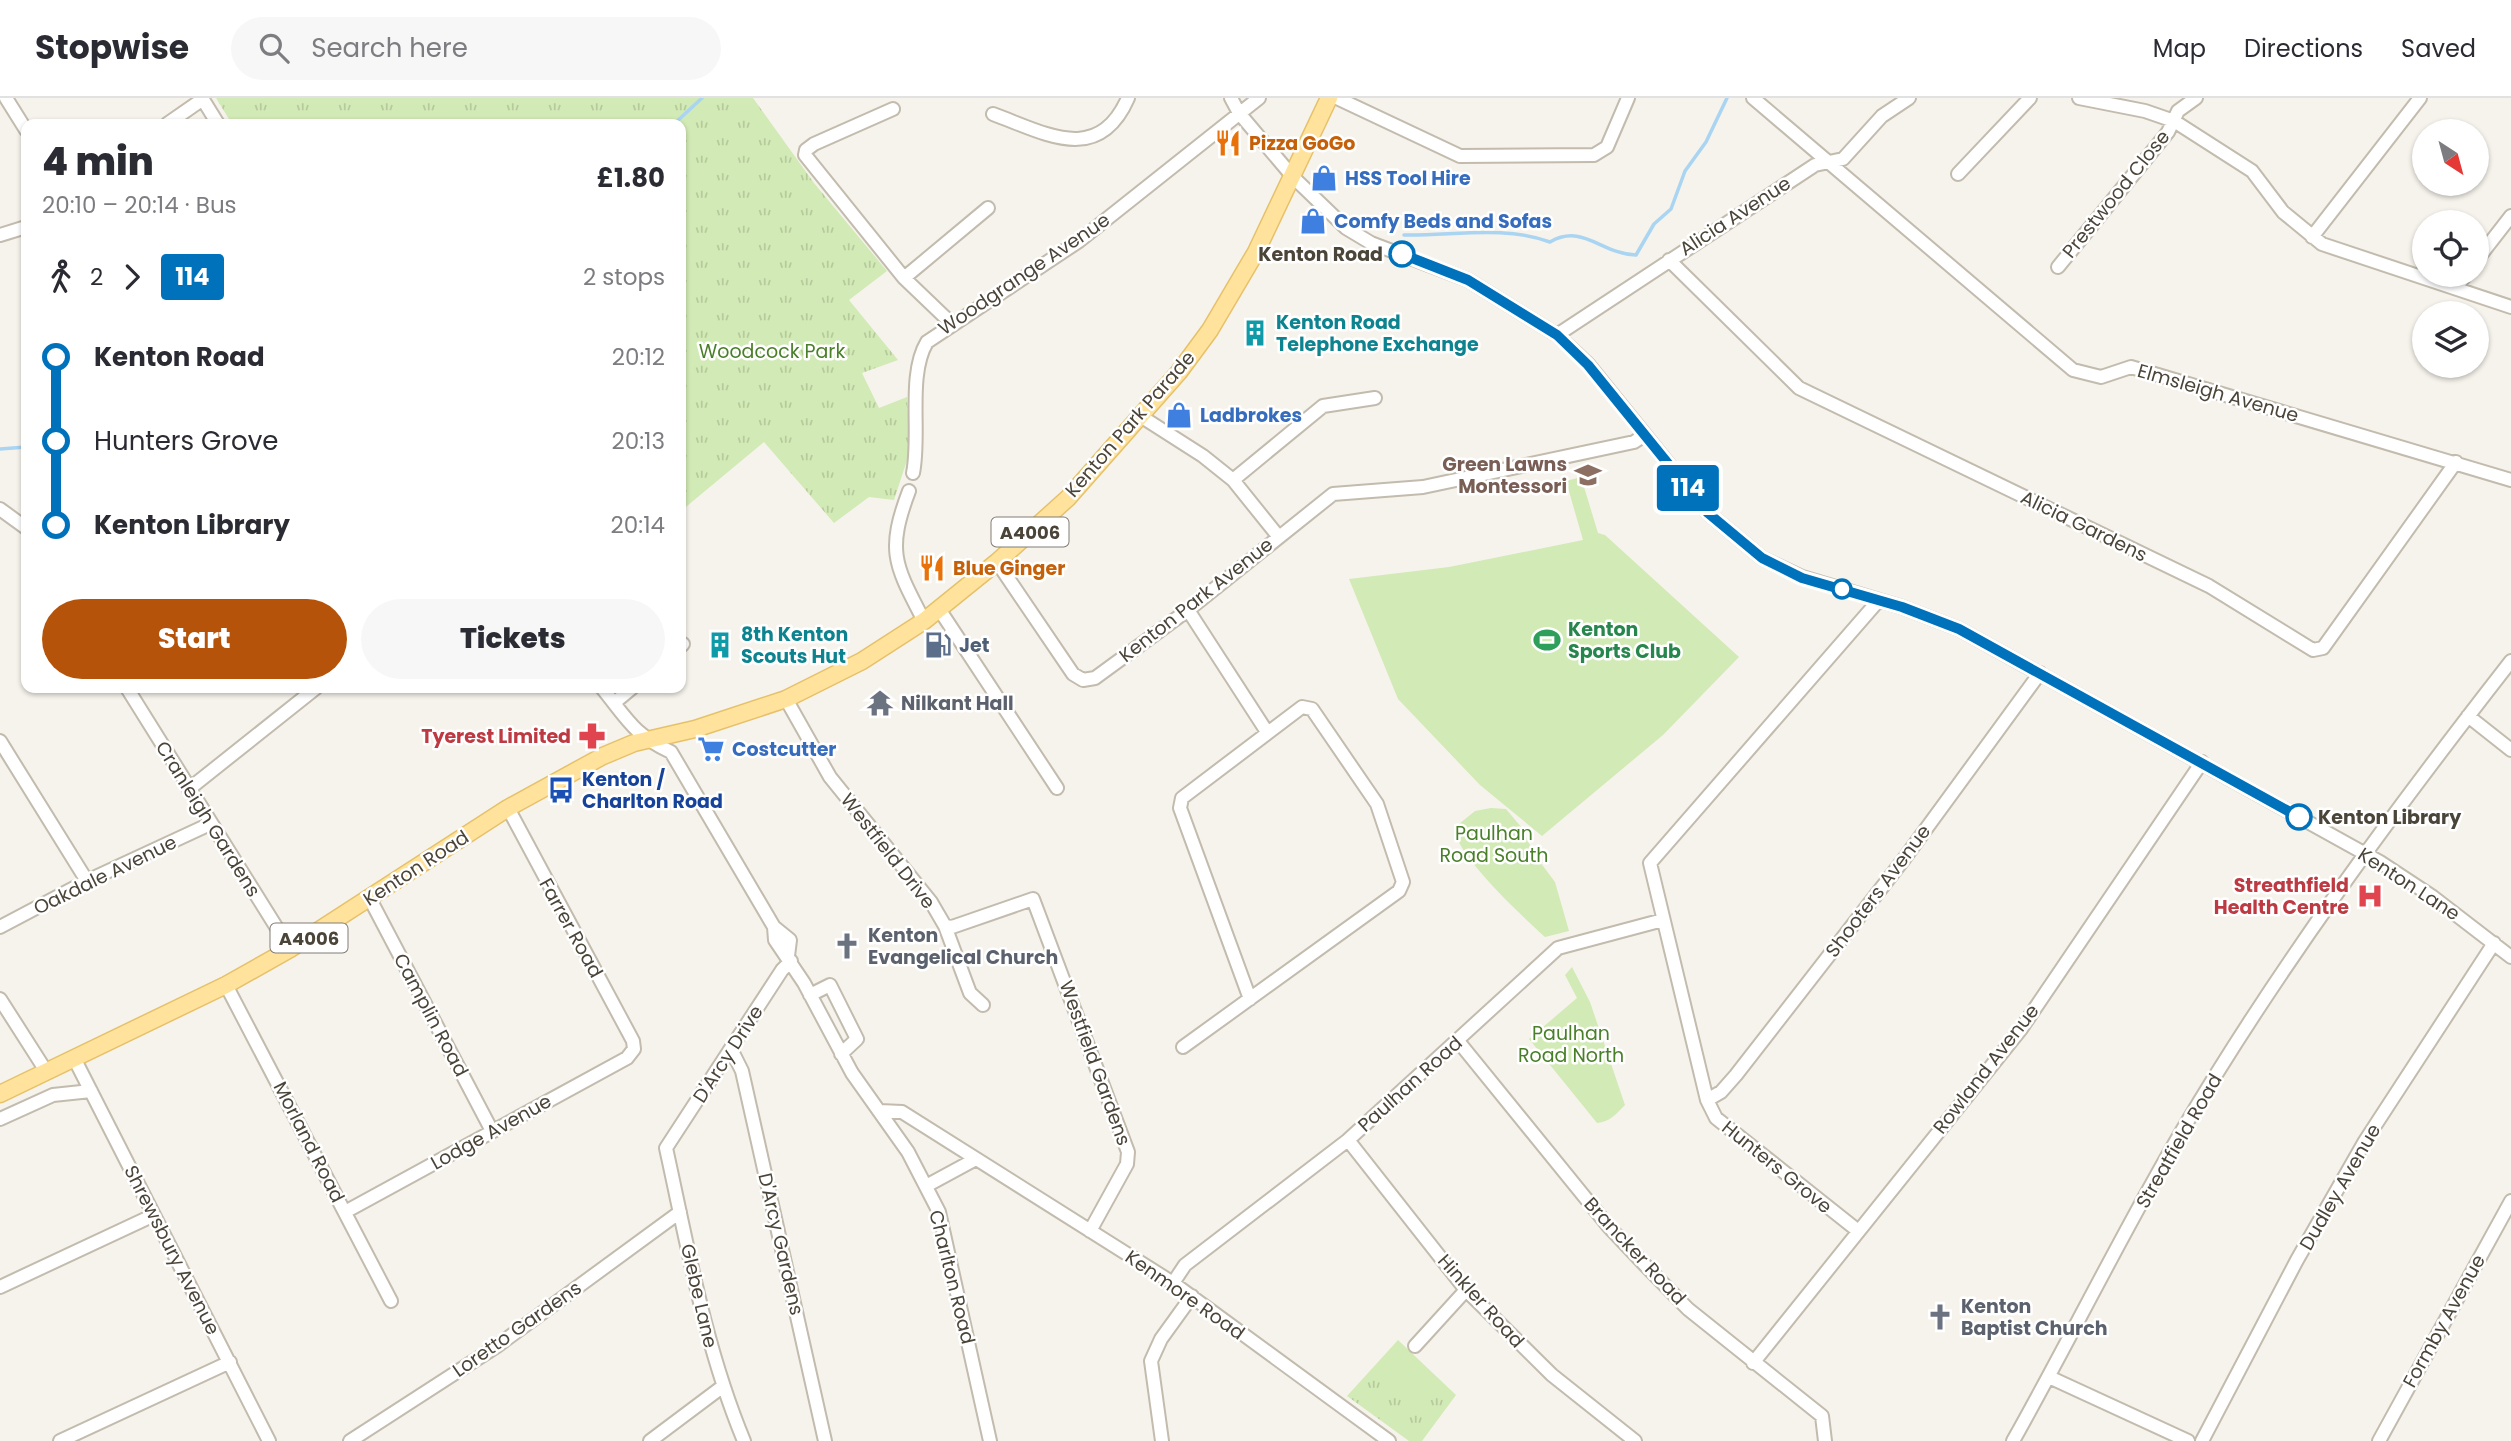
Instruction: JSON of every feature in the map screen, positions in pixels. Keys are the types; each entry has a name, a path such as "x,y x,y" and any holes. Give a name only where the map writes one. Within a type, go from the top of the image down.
{"main road":[{"name":"A4006","path":"1293,177 1329,98"},
{"name":"Kenton Park Parade","path":"645,740 708,726 786,699 862,661 924,621 997,562 1068,498 1179,372 1238,286 1293,177"},
{"name":"Kenton Road","path":"0,1094 226,985 370,899 508,808 603,756 645,740"}],"street":[{"path":"6,98 21,122"},
{"path":"993,114 1060,139 1075,141 1107,128 1121,114 1128,98"},
{"name":"Kenton Lane","path":"1231,98 1238,113 1293,177 1346,228 1371,243 1468,280 1557,335 1588,365 1708,513 1762,558 1802,578 1879,600 1959,629 2364,853 2433,897 2511,957"},
{"name":"Woodgrange Avenue","path":"913,473 917,455 920,354 932,338 1079,241 1259,98"},
{"path":"1337,98 1460,156 1487,156 1594,155 1607,147 1628,98"},
{"name":"Elmsleigh Avenue","path":"1753,98 2073,370 2101,377 2131,367 2511,480"},
{"name":"Alicia Avenue","path":"1557,335 1815,165 1843,159 1882,116 1909,98"},
{"path":"1958,174 2030,98"},
{"path":"2080,98 2145,111 2174,121 2252,171 2283,212 2312,237 2511,307"},
{"name":"Prestwood Close","path":"2058,267 2174,121 2178,111 2196,98"},
{"path":"2312,237 2420,98"},
{"path":"174,119 203,99 211,119"},
{"path":"893,109 814,144 806,150 805,155 904,278 951,323"},
{"path":"904,278 988,208"},
{"path":"2489,244 2511,216"},
{"path":"0,235 21,228"},
{"name":"Alicia Gardens","path":"1670,260 1800,388 2209,586 2313,650 2323,648 2456,462"},
{"path":"1233,480 1323,406 1375,398"},
{"name":"Kenton Park Avenue","path":"997,562 1073,674 1083,680 1095,678 1188,610 1278,536 1233,480 1203,456 1142,417"},
{"path":"1278,536 1333,494 1423,487 1634,442 1644,435"},
{"path":"909,491 897,524 896,564 924,621"},
{"path":"2,514 21,525"},
{"name":"Hunters Grove","path":"1857,1230 1716,1118 1707,1100 1650,863 1879,600"},
{"path":"939,609 1057,788"},
{"path":"1188,610 1267,732"},
{"name":"Streatfield Road","path":"2013,1441 2182,1130 2364,853 2511,661"},
{"name":"Shooters Avenue","path":"1707,1100 1721,1092 1736,1075 1904,859 2040,673"},
{"name":"Cranleigh Gardens","path":"130,693 290,949"},
{"path":"189,789 310,693"},
{"name":"Charlton Road","path":"607,693 634,730 645,740 671,752 774,927 775,940 790,959 841,1054 926,1186 939,1212 990,1441"},
{"path":"614,703 626,693"},
{"name":"Westfield Drive","path":"786,699 830,777 931,902 946,926 970,993 983,1006"},
{"path":"1183,1047 1250,999 1399,891 1403,882 1377,804 1312,709 1302,707 1182,798 1180,808 1250,999"},
{"path":"2468,716 2511,750"},
{"path":"0,741 87,881"},
{"name":"Rowland Avenue","path":"1753,1363 1857,1230 2021,1029 2202,762"},
{"name":"Farrer Road","path":"508,808 633,1041 634,1049"},
{"name":"Oakdale Avenue","path":"0,927 87,881 210,824"},
{"name":"Camplin Road","path":"370,899 492,1131"},
{"name":"Westfield Gardens","path":"946,926 952,927 1033,899 1126,1141 1127,1164 1090,1231"},
{"name":"Paulhan Road","path":"1173,1283 1185,1265 1348,1140 1558,948 1663,920"},
{"name":"Dudley Avenue","path":"2202,1441 2297,1260 2365,1141 2494,943"},
{"name":"D'Arcy Drive","path":"666,1149 790,959"},
{"name":"Morland Road","path":"226,985 391,1301"},
{"path":"810,995 830,985 858,1039 841,1054"},
{"path":"0,999 46,1071"},
{"name":"Brancker Road","path":"1458,1041 1608,1227 1688,1309 1822,1416 1825,1441"},
{"name":"Lodge Avenue","path":"345,1212 627,1058 634,1049"},
{"name":"D'Arcy Gardens","path":"731,1049 743,1071 825,1441"},
{"name":"Shrewsbury Avenue","path":"74,1058 269,1441"},
{"path":"0,1119 53,1095 91,1091"},
{"name":"Kenmore Road","path":"880,1111 902,1112 974,1160 1173,1283 1389,1441"},
{"name":"Hinkler Road","path":"1348,1140 1466,1290 1552,1375 1635,1441"},
{"name":"Glebe Lane","path":"666,1149 722,1387 744,1441"},
{"path":"926,1186 974,1160"},
{"name":"Formby Avenue","path":"2379,1441 2511,1201"},
{"name":"Loretto Gardens","path":"349,1441 497,1346 680,1212"},
{"path":"0,1287 154,1215"},
{"path":"1415,1346 1466,1290"},
{"path":"1162,1441 1151,1362 1161,1339 1192,1296"},
{"path":"65,1440 230,1362"},
{"path":"2049,1377 2188,1441"},
{"path":"650,1441 722,1387"}],"green space":[{"name":"Woodcock Park","path":"216,98 753,98 814,183 887,271 849,300 898,360 862,373 879,408 907,397 910,451 894,500 869,497 834,523 764,442 686,507 686,119 229,119"},
{"name":"Kenton Sports Club","path":"1581,477 1598,533 1605,535 1739,657 1663,735 1542,836 1480,785 1398,699 1349,579 1449,567 1583,540 1566,481"},
{"name":"Paulhan Road South","path":"1506,809 1522,828 1534,854 1555,882 1569,931 1545,937 1492,885 1466,854 1454,828 1475,811"},
{"name":"Paulhan Road North","path":"1572,967 1590,1002 1625,1105 1606,1121 1597,1123 1529,1039 1577,998 1565,975"},
{"path":"1398,1340 1456,1395 1422,1441 1409,1441 1347,1396"},
{"path":"1398,1342 1434,1375 1412,1399 1376,1366"}],"waterway":[{"path":"679,119 702,98"},
{"path":"1404,235 1497,233 1550,242 1572,236 1636,255 1654,224 1671,209 1685,171 1706,142 1727,98"},
{"path":"0,449 21,447"}],"bus line":[{"name":"114","path":"1402,254 1468,280 1557,335 1588,365 1708,513 1762,558 1802,578 1902,607 1959,629 2299,817"}],"place":[{"name":"Pizza GoGo","path":"1228,143"},
{"name":"HSS Tool Hire","path":"1324,178"},
{"name":"Comfy Beds and Sofas","path":"1313,221"},
{"name":"Kenton Road","path":"1402,254"},
{"name":"Kenton Road Telephone Exchange","path":"1255,333"},
{"name":"Ladbrokes","path":"1179,415"},
{"name":"Green Lawns Montessori","path":"1588,475"},
{"name":"Blue Ginger","path":"932,568"},
{"name":"Kenton Sports Club","path":"1547,640"},
{"name":"8th Kenton Scouts Hut","path":"720,645"},
{"name":"Jet","path":"938,645"},
{"name":"Nilkant Hall","path":"880,703"},
{"name":"Tyerest Limited","path":"592,736"},
{"name":"Costcutter","path":"711,749"},
{"name":"Kenton / Charlton Road","path":"561,790"},
{"name":"Kenton Library","path":"2299,817"},
{"name":"Streathfield Health Centre","path":"2370,896"},
{"name":"Kenton Evangelical Church","path":"847,946"},
{"name":"Kenton Baptist Church","path":"1940,1317"}]}
